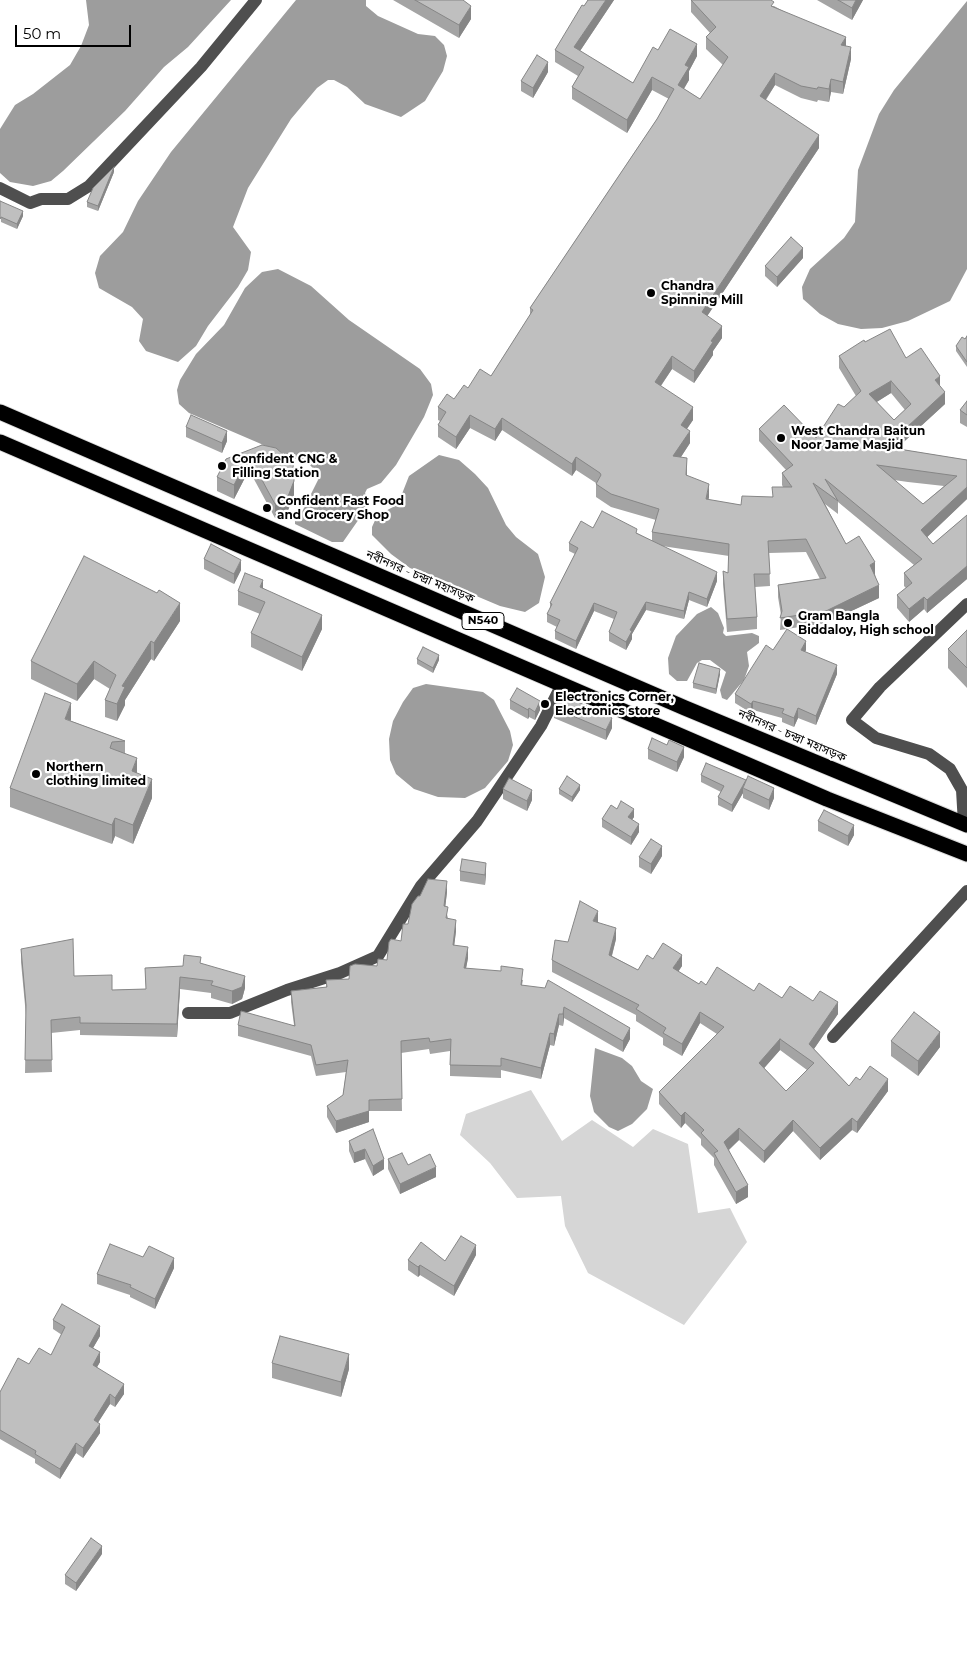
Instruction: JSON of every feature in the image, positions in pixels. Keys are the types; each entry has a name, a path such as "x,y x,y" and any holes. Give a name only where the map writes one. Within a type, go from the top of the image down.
{"highway":[{"name":"নবীনগর - চন্দ্রা মহাসড়ক","path":"0,412 676,704 966,824"},
{"name":"N540","path":"0,442 827,799 967,854"}],"street":[{"path":"0,188 30,203 41,199 68,199 90,186 201,67 256,0"},
{"path":"966,824 962,790 950,769 929,754 876,738 852,720 880,687 967,604"},
{"path":"188,1013 230,1013 287,990 340,973 378,956 421,886 477,821 541,726 562,684"},
{"path":"833,1037 967,891"}],"shaded area":[{"path":"86,0 231,0 188,47 164,67 125,111 51,181 33,186 10,182 0,173 0,129 15,105 33,94 70,65 81,46 89,25"},
{"path":"296,0 366,0 366,6 378,16 418,34 435,36 444,45 447,56 443,71 425,101 401,117 365,104 347,87 334,80 328,80 317,88 291,119 248,188 233,227 251,252 248,270 238,287 208,326 196,346 178,362 146,351 139,341 143,319 132,307 99,288 95,273 100,256 123,232 138,201 171,152"},
{"path":"967,1 967,269 950,301 908,321 882,328 861,329 838,324 820,314 803,299 802,287 810,269 844,238 855,222 858,170 879,114 894,90"},
{"path":"278,269 311,286 349,320 420,369 431,384 433,395 424,417 396,465 381,483 367,489 365,493 369,502 366,509 343,542 332,542 295,524 295,520 303,510 318,480 317,473 310,465 189,413 179,404 177,390 180,380 196,354 224,325 245,288 262,272"},
{"path":"439,455 459,460 475,474 488,488 506,525 516,537 538,554 545,577 539,603 525,612 500,606 410,568 391,554 372,535 372,527 377,516 398,504 409,476"},
{"path":"711,607 718,613 724,628 723,633 726,636 752,633 759,636 759,643 747,652 749,666 744,680 727,700 722,698 720,690 726,672 710,660 702,660 697,663 687,681 677,681 669,674 668,658 676,636 697,614"},
{"path":"426,684 483,692 494,700 510,731 513,745 508,761 485,788 465,798 438,797 414,789 396,774 390,760 389,739 393,721 413,688"},
{"path":"595,1048 622,1058 632,1066 641,1081 653,1089 647,1109 632,1124 618,1131 609,1127 594,1112 590,1096"},
{"path":"531,1090 562,1141 592,1120 633,1147 653,1129 688,1144 698,1213 730,1208 747,1242 684,1325 588,1273 565,1226 561,1196 517,1198 490,1163 460,1135 466,1114"}],"building":[{"path":"415,0 463,0 471,6 459,25"},
{"path":"588,0 606,0 574,47 633,83 653,47 658,50 670,29 697,44 685,65 689,67 678,85 700,99 728,57 706,37 716,27 691,0 771,0 774,2 771,6 846,37 841,45 851,47 843,82 831,79 829,89 818,87 817,89 801,86 775,73 760,96 819,135 702,312 722,326 694,371 672,356 655,382 693,407 681,425 690,431 673,456 687,458 686,475 709,484 706,499 741,505 742,496 773,497 772,487 792,487 782,473 793,465 759,429 784,405 816,438 838,404 844,407 861,391 839,356 864,340 865,342 890,329 906,358 921,348 940,376 935,380 945,392 894,439 905,450 967,460 967,487 921,530 933,544 967,515 967,566 927,600 924,597 909,609 897,595 912,583 904,573 922,559 825,479 838,501 813,483 846,544 859,536 875,562 870,565 879,585 826,611 780,618 782,611 778,585 826,578 806,539 768,541 770,574 754,574 757,617 727,619 723,571 728,573 729,544 652,532 659,509 611,494 596,484 601,475 600,473 576,457 572,464 502,418 495,429 470,415 456,437 438,425 446,412 438,407 447,394 454,399 464,385 468,388 480,369 491,376 533,310 530,308 657,119 674,89 652,77 627,120 572,87 584,67 555,50 582,5 584,6","holes":["891,381 911,404 894,420 869,394","877,465 957,476 923,504"]},
{"path":"838,0 856,0 852,8"},
{"path":"537,55 548,62 533,88 521,81"},
{"path":"114,167 98,206 87,202 93,188"},
{"path":"0,201 23,211 17,224 1,217 0,219"},
{"path":"791,237 803,248 777,277 765,266"},
{"path":"967,336 967,362 956,346 962,337 965,339"},
{"path":"967,401 967,415 960,410"},
{"path":"191,415 227,431 222,443 186,427"},
{"path":"262,445 276,448 293,463 294,481 287,499 275,504 249,456 234,485 217,477 226,459"},
{"path":"602,511 637,529 636,533 717,572 707,599 689,592 684,611 646,602 630,630 632,631 626,642 609,632 617,612 594,603 576,641 555,631 560,620 547,614 552,604 550,603 578,548 569,543 581,521 593,528"},
{"path":"211,544 241,560 234,574 204,559"},
{"path":"84,556 157,593 159,590 180,603 154,643 151,641 122,686 125,687 117,704 105,700 116,675 94,661 77,684 31,661"},
{"path":"245,573 263,580 260,587 322,615 302,657 251,633 265,602 238,591"},
{"path":"787,629 806,641 801,650 837,665 816,716 798,708 794,718 782,713 784,709 753,701 751,704 735,694 766,645 773,650"},
{"path":"967,630 967,668 948,649"},
{"path":"423,647 439,655 433,668 417,659"},
{"path":"699,663 720,669 716,689 693,683"},
{"path":"517,688 540,701 535,712 510,700"},
{"path":"45,693 71,703 65,719 125,741 112,742 110,748 137,758 132,771 152,779 133,825 115,818 112,825 10,788"},
{"path":"561,694 612,718 606,730 554,708"},
{"path":"652,738 667,745 669,740 684,747 677,762 648,749"},
{"path":"706,763 746,780 732,805 718,797 724,786 701,775"},
{"path":"567,776 580,785 572,797 559,789"},
{"path":"748,776 774,788 769,800 743,788"},
{"path":"509,778 532,790 527,801 503,789"},
{"path":"621,801 634,809 628,817 639,824 631,837 602,819 611,805 617,809"},
{"path":"824,810 854,825 848,836 818,821"},
{"path":"651,839 662,846 651,864 639,857"},
{"path":"462,859 486,863 485,875 460,871"},
{"path":"428,879 447,881 444,906 448,907 446,918 456,920 453,945 468,947 464,968 501,971 501,966 523,969 521,985 545,988 548,980 630,1028 623,1041 564,1007 563,1014 559,1014 554,1034 550,1033 541,1068 501,1058 501,1066 450,1065 451,1039 430,1042 429,1038 401,1041 402,1099 369,1100 369,1111 336,1121 327,1106 343,1095 348,1060 316,1065 311,1045 238,1025 241,1011 295,1026 291,991 327,987 326,980 349,979 350,966 355,964 377,966 378,959 387,960 389,942 391,939 401,941 403,924 408,924 412,904 420,896"},
{"path":"580,901 598,911 593,921 616,928 609,955 638,970 647,955 653,959 663,943 682,955 673,968 699,984 701,981 706,985 717,967 754,991 759,983 782,998 790,986 813,1001 820,991 838,1002 809,1044 849,1086 856,1077 860,1080 870,1066 888,1079 857,1122 852,1118 820,1148 793,1120 764,1151 739,1128 724,1142 748,1185 736,1192 714,1153 718,1151 701,1133 704,1130 685,1112 681,1116 659,1092 724,1027 700,1012 682,1044 663,1033 666,1028 636,1009 639,1005 552,960 555,940 568,942","holes":["780,1039 814,1063 786,1091 759,1063"]},
{"path":"73,939 74,976 112,975 112,990 146,989 145,968 183,966 184,955 201,957 200,963 245,976 242,987 232,991 211,985 213,981 180,977 177,1024 80,1023 80,1017 51,1020 52,1060 25,1060 26,1005 21,949"},
{"path":"914,1012 940,1032 918,1061 891,1041"},
{"path":"373,1129 384,1159 373,1166 365,1149 354,1153 349,1141"},
{"path":"402,1153 408,1165 430,1154 436,1167 400,1184 388,1159"},
{"path":"461,1236 476,1245 454,1286 420,1265 418,1267 408,1260 421,1242 445,1261"},
{"path":"110,1244 143,1257 149,1246 174,1258 155,1299 130,1287 131,1285 97,1274"},
{"path":"62,1304 100,1326 89,1346 100,1352 93,1365 124,1384 115,1398 110,1394 94,1420 100,1424 83,1448 76,1443 60,1469 35,1454 36,1451 0,1430 0,1392 18,1358 29,1364 39,1348 51,1355 65,1327 53,1320"},
{"path":"280,1336 349,1354 341,1382 272,1363"},
{"path":"91,1538 102,1546 76,1583 65,1575"}],"place":[{"name":"Chandra Spinning Mill","path":"651,293"},
{"name":"West Chandra Baitun Noor Jame Masjid","path":"781,438"},
{"name":"Confident CNG & Filling Station","path":"222,466"},
{"name":"Confident Fast Food and Grocery Shop","path":"267,508"},
{"name":"Gram Bangla Biddaloy, High school","path":"788,623"},
{"name":"Electronics Corner, Electronics store","path":"545,704"},
{"name":"Northern clothing limited","path":"36,774"}]}
